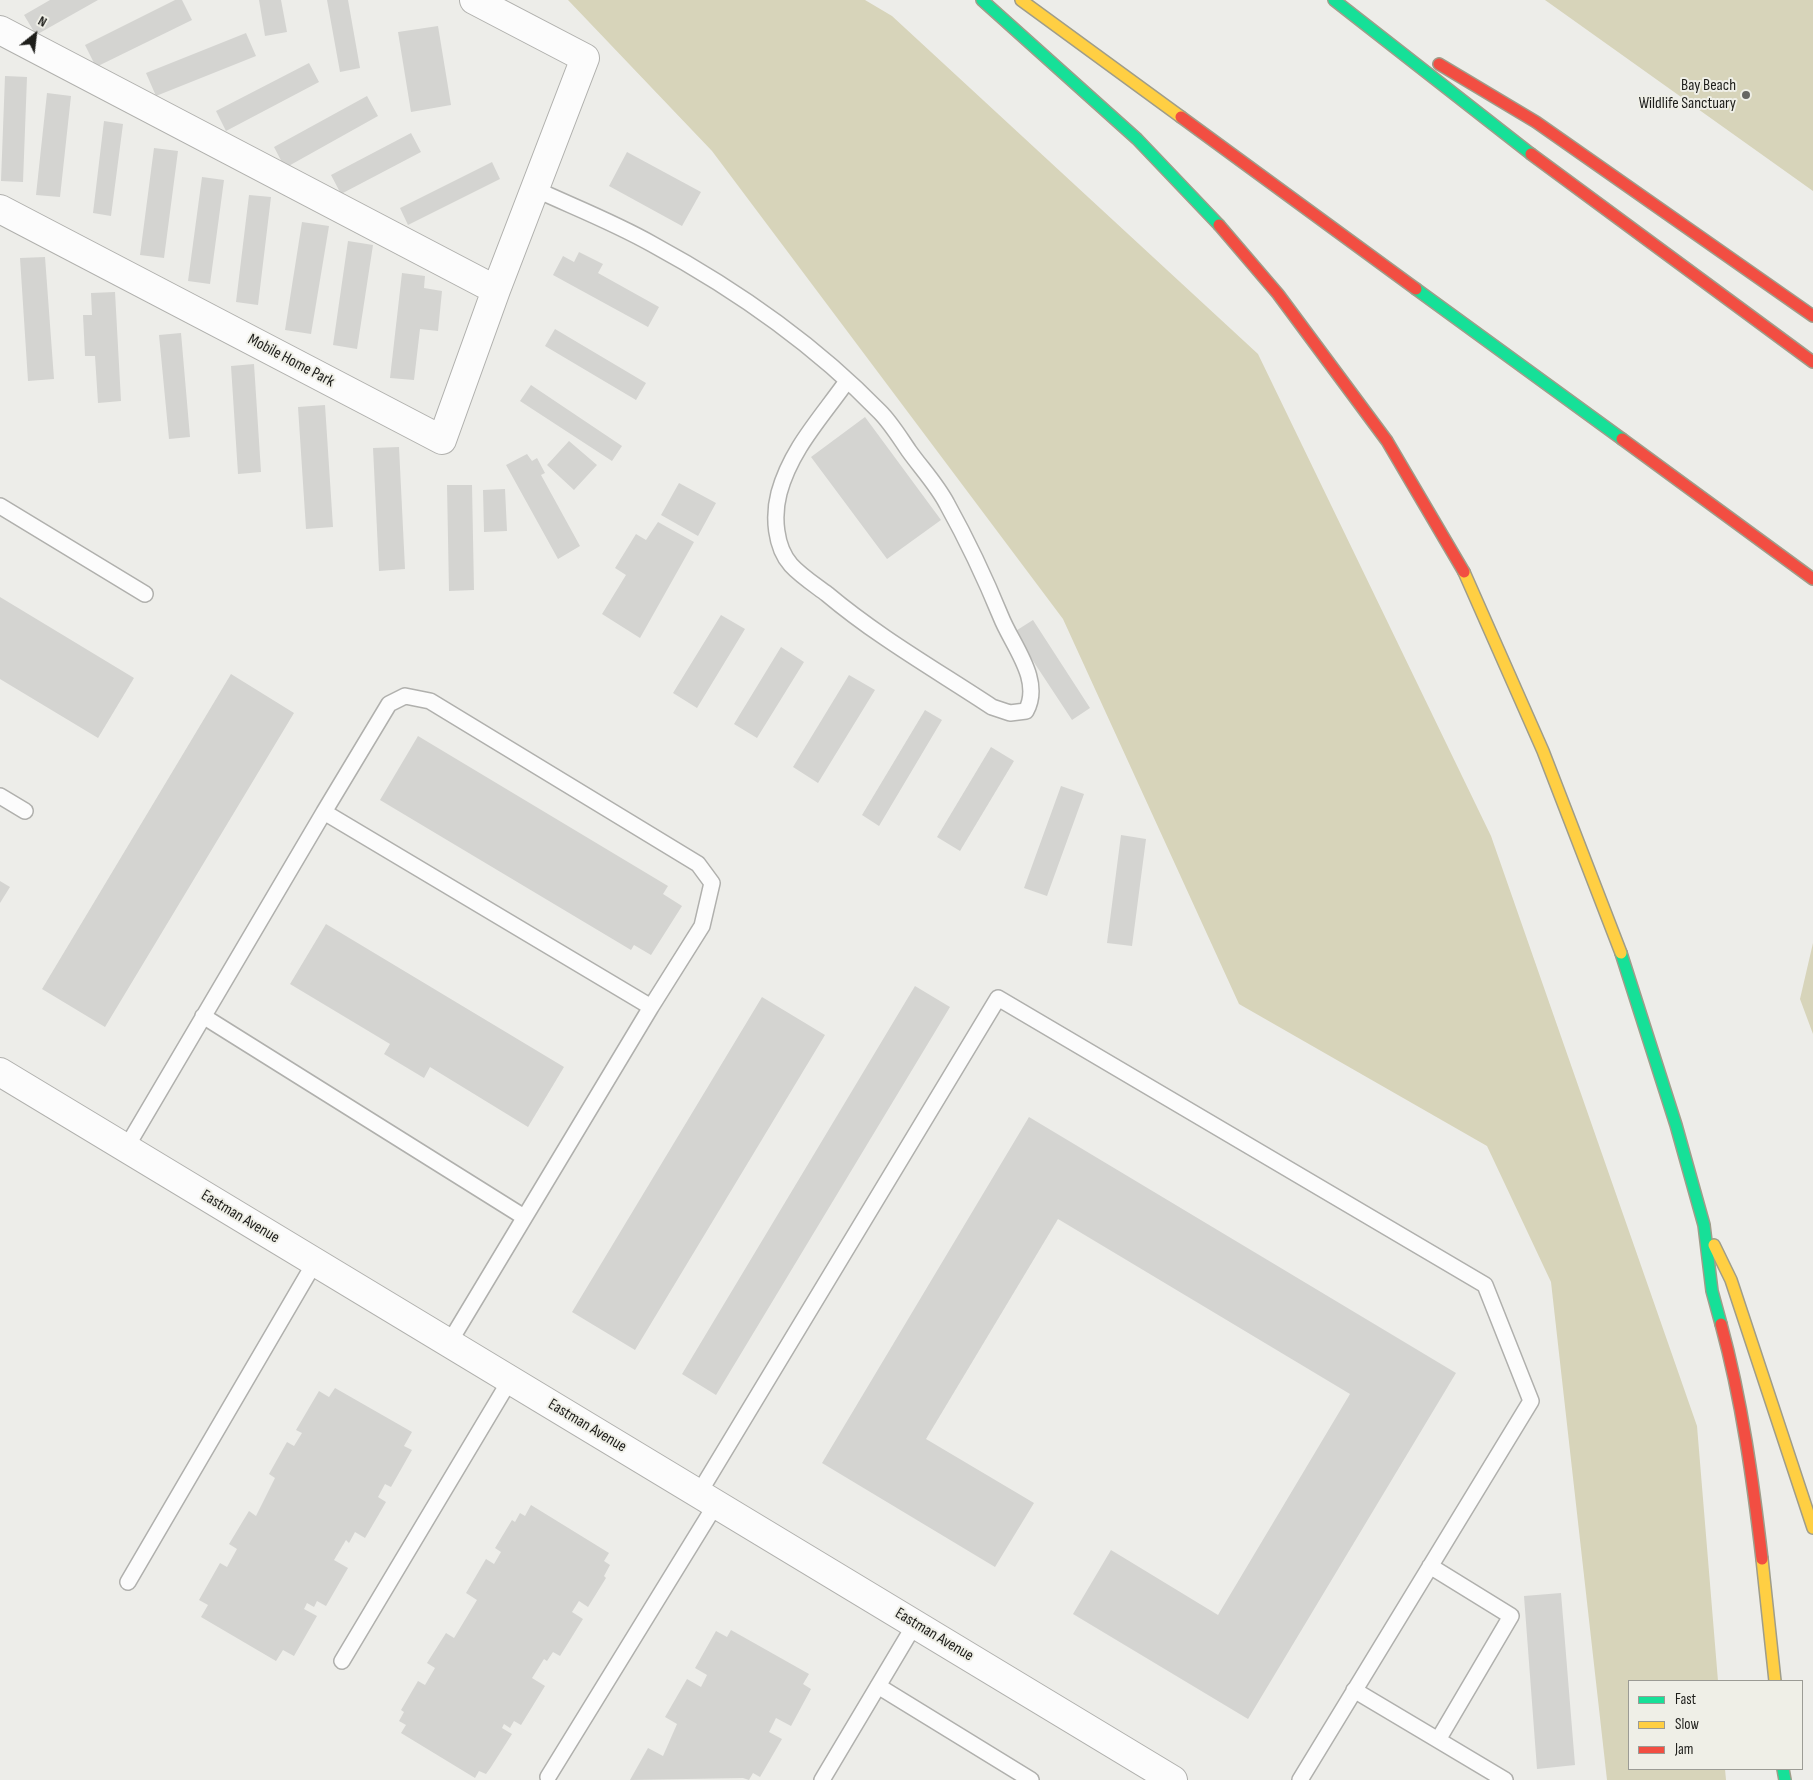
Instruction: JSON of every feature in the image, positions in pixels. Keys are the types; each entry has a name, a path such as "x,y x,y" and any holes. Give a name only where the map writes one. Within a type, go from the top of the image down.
{"highway":[{"path":"982,0 1137,139 1210,215 1278,294 1386,441 1459,563 1543,751 1620,953 1676,1125 1704,1225 1712,1291 1732,1361 1756,1504 1776,1680"},
{"path":"1021,0 1813,579"},
{"path":"1334,0 1522,148 1813,362"},
{"path":"1344,8 1536,122 1813,316"},
{"path":"1704,1225 1731,1280 1813,1528"}],"street":[{"name":"Mobile Home Park","path":"0,209 442,440 496,290 586,58 474,0"},
{"path":"0,30 496,290"},
{"name":"Eastman Avenue","path":"0,1072 1173,1780"}],"lane":[{"path":"535,189 651,243 722,284 788,330 847,381 881,413 946,502 987,584 1007,632 1029,677 1032,690 1031,701 1026,711 1010,713 992,707 862,623 791,565 782,548 775,524 778,495 789,464 804,437 847,381"},
{"path":"0,506 145,594"},
{"path":"126,1148 389,704 405,696 430,701 698,864 712,883 702,926 651,1007 449,1343"},
{"path":"0,796 25,811"},
{"path":"324,812 651,1007"},
{"path":"548,1777 707,1498 998,998 1485,1285 1531,1401 1300,1780"},
{"path":"203,1016 524,1217"},
{"path":"128,1582 315,1262"},
{"path":"342,1661 510,1380"},
{"path":"1430,1566 1511,1616 1438,1740"},
{"path":"822,1780 915,1624"},
{"path":"878,1686 1031,1780"},
{"path":"1354,1690 1505,1780"}],"shaded area":[{"path":"568,0 865,0 892,16 1258,354 1491,836 1697,1426 1718,1680 1628,1680 1628,1770 1725,1770 1726,1780 1607,1780 1551,1282 1487,1146 1239,1004 1063,619 712,151"},
{"name":"Bay Beach Wildlife Sanctuary","path":"1545,0 1813,0 1813,191"},
{"path":"1813,943 1813,1034 1800,999"}],"building":[{"path":"50,0 98,0 36,35 24,15"},
{"path":"175,0 182,0 192,20 96,67 85,45"},
{"path":"259,0 281,0 287,32 265,36"},
{"path":"327,0 348,0 360,68 340,72"},
{"path":"438,26 451,105 411,112 398,32"},
{"path":"246,33 256,56 156,96 146,73"},
{"path":"309,63 319,82 226,131 216,111"},
{"path":"5,76 27,77 23,182 1,181"},
{"path":"47,93 71,96 60,197 36,195"},
{"path":"367,96 378,116 285,168 274,147"},
{"path":"104,121 123,124 111,216 93,213"},
{"path":"411,133 421,152 341,194 331,175"},
{"path":"154,148 178,151 164,258 140,255"},
{"path":"627,152 701,192 682,226 609,186"},
{"path":"492,162 500,179 408,225 400,208"},
{"path":"202,177 224,180 210,284 188,281"},
{"path":"249,195 271,197 258,305 236,302"},
{"path":"302,222 329,226 311,334 285,330"},
{"path":"348,241 373,245 357,349 333,345"},
{"path":"579,252 603,264 598,273 659,307 648,327 553,275 563,256 574,262"},
{"path":"45,257 54,379 28,381 20,258"},
{"path":"402,273 425,276 424,288 442,291 438,331 420,329 414,380 390,378"},
{"path":"115,292 121,401 98,403 95,356 85,356 83,315 92,315 91,293"},
{"path":"555,329 646,383 636,400 545,346"},
{"path":"181,333 190,437 169,439 159,335"},
{"path":"254,364 261,472 238,474 231,366"},
{"path":"531,385 622,446 612,461 520,401"},
{"path":"325,405 333,527 306,529 298,407"},
{"path":"865,417 941,520 887,559 811,457"},
{"path":"569,441 597,465 574,490 547,465"},
{"path":"399,447 405,569 379,571 373,448"},
{"path":"527,454 532,461 537,458 545,473 541,475 580,546 558,559 506,465"},
{"path":"679,483 716,503 698,536 661,515"},
{"path":"447,485 472,485 474,590 449,591"},
{"path":"505,489 507,531 484,532 483,490"},
{"path":"658,522 694,542 640,638 602,614 626,575 615,568 636,534 646,540"},
{"path":"0,597 134,678 98,738 0,679"},
{"path":"721,615 745,629 697,708 673,693"},
{"path":"1033,620 1090,708 1072,720 1014,632"},
{"path":"781,647 804,662 757,738 734,724"},
{"path":"231,674 294,713 105,1027 42,989"},
{"path":"849,675 875,690 818,783 793,767"},
{"path":"925,710 942,720 879,826 862,815"},
{"path":"418,736 668,886 663,894 682,906 651,955 634,945 631,950 380,800"},
{"path":"991,747 1014,761 960,851 937,837"},
{"path":"1061,786 1084,794 1047,896 1024,888"},
{"path":"1121,835 1146,839 1132,946 1107,943"},
{"path":"0,881 10,887 0,903"},
{"path":"326,924 564,1067 528,1127 430,1067 424,1078 384,1054 390,1044 290,984"},
{"path":"915,986 950,1007 716,1395 682,1374"},
{"path":"762,997 825,1035 635,1350 572,1312"},
{"path":"1029,1117 1456,1373 1248,1719 1073,1614 1111,1550 1218,1615 1350,1394 1058,1219 926,1439 1034,1503 995,1567 822,1463"},
{"path":"335,1388 412,1432 404,1446 412,1450 391,1487 385,1484 378,1497 386,1502 365,1538 355,1532 349,1543 346,1540 334,1560 348,1568 326,1606 317,1601 314,1607 307,1603 304,1609 317,1616 294,1656 283,1650 276,1661 201,1617 208,1605 199,1600 220,1563 227,1567 237,1549 229,1544 249,1511 256,1516 275,1478 269,1474 287,1442 294,1446 302,1433 296,1430 319,1391 329,1397"},
{"path":"531,1505 609,1553 604,1561 610,1565 604,1576 606,1578 588,1607 579,1601 572,1612 583,1619 560,1656 553,1652 547,1661 544,1659 532,1678 545,1686 521,1725 514,1721 510,1728 504,1724 502,1728 512,1734 486,1774 479,1771 475,1778 401,1733 406,1725 399,1721 404,1712 401,1710 418,1681 425,1685 435,1668 427,1663 446,1633 454,1638 477,1600 466,1593 486,1559 494,1564 501,1552 495,1548 512,1520 515,1522 520,1513 525,1516"},
{"path":"1561,1593 1575,1765 1537,1769 1524,1596"},
{"path":"731,1630 809,1674 803,1684 811,1689 791,1726 776,1718 769,1732 782,1739 760,1777 753,1773 749,1780 743,1778 630,1780 648,1748 663,1756 677,1724 665,1717 687,1679 701,1687 707,1675 695,1668 716,1631 727,1637"}],"traffic: fast":[{"path":"982,0 1137,139 1219,225"},
{"path":"1334,0 1531,154"},
{"path":"1416,289 1622,439"},
{"path":"1621,953 1676,1125 1704,1225 1712,1291 1721,1324"},
{"path":"1783,1770 1785,1780"}],"traffic: slow":[{"path":"1021,0 1181,117"},
{"path":"1464,572 1543,751 1621,953"},
{"path":"1714,1245 1731,1280 1813,1528"},
{"path":"1762,1559 1775,1680"}],"traffic: jam":[{"path":"1439,64 1536,122 1813,316"},
{"path":"1181,117 1416,289"},
{"path":"1531,154 1813,362"},
{"path":"1219,225 1278,294 1387,441 1464,572"},
{"path":"1622,439 1813,579"},
{"path":"1721,1324 1735,1382 1746,1441 1762,1559"}],"place":[{"name":"Bay Beach Wildlife Sanctuary","path":"1746,95"}]}
